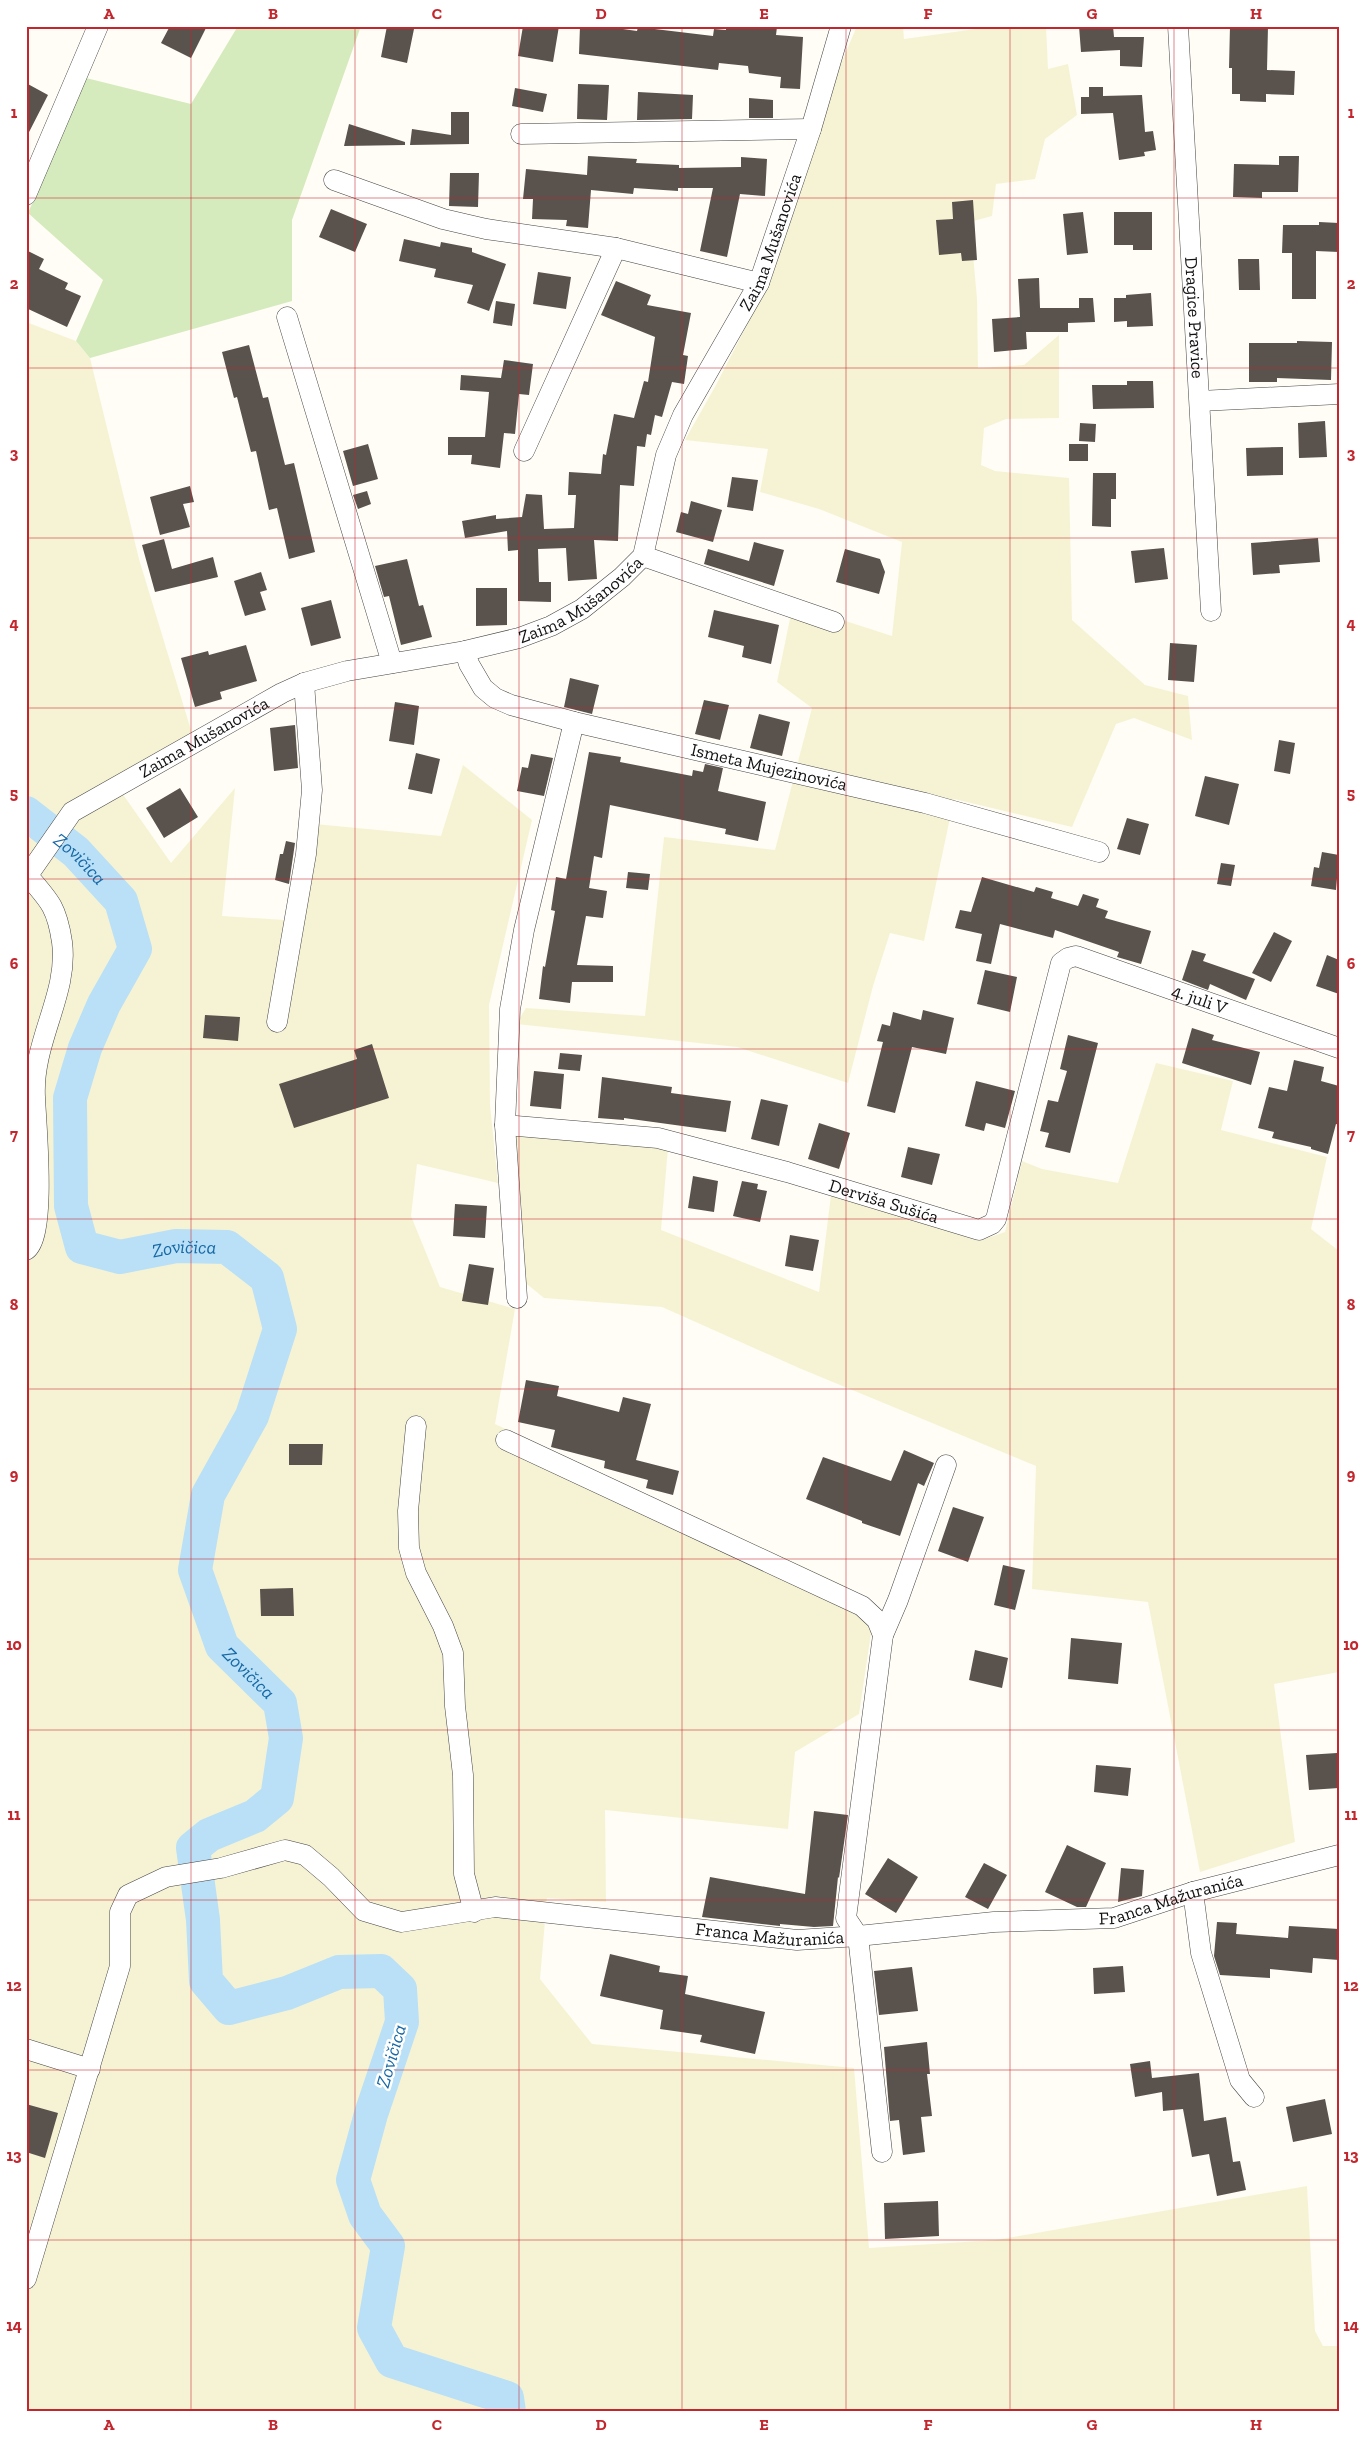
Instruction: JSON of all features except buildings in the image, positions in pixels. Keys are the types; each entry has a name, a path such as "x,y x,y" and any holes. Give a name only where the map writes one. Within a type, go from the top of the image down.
{"street":[{"path":"26,195 98,26"},
{"name":"Zaima Mušanovića","path":"27,877 72,812 282,693 304,683 347,671 465,651 519,638 551,626 582,608 622,577 643,556 666,455 683,415 760,283 811,129 841,26"},
{"name":"Dragice Pravice","path":"1178,26 1211,611"},
{"path":"521,134 811,129"},
{"path":"334,180 443,219 486,229 616,248 760,283"},
{"path":"524,451 616,248"},
{"path":"287,316 392,663"},
{"path":"1200,400 1339,394"},
{"path":"643,556 834,622"},
{"name":"Ismeta Mujezinovića","path":"465,651 469,664 483,688 495,698 511,705 574,722 924,803 1099,852"},
{"path":"277,1022 306,854 312,790 304,683"},
{"path":"517,1298 505,1126 510,1009 524,930 574,722"},
{"path":"26,1250 36,1234 39,1193 34,1076 39,1052 62,976 62,943 54,906 27,877"},
{"name":"4. juli V","path":"1062,963 1068,958 1076,956 1339,1048"},
{"name":"Derviša Sušića","path":"505,1126 658,1138 679,1142 787,1172 971,1230 986,1228 996,1219 1062,963"},
{"path":"416,1426 408,1511 409,1548 416,1573 443,1626 453,1653 463,1775 464,1874 474,1912"},
{"path":"506,1440 862,1606 877,1620 883,1635"},
{"path":"882,2152 858,1936 846,1918 883,1635 898,1600 946,1465"},
{"name":"Franca Mažuranića","path":"26,2279 120,1966 120,1912 128,1895 166,1877 221,1868 285,1850 305,1855 331,1877 364,1911 401,1922 495,1908 797,1940 858,1936 994,1922 1114,1918 1193,1892 1339,1855"},
{"path":"1193,1892 1201,1953 1240,2080 1254,2097"},
{"path":"26,2049 90,2069"}],"shaded area":[{"path":"857,26 903,26 904,39 997,26 1046,26 1048,69 1068,64 1077,115 1045,139 1035,179 996,184 992,216 970,222 977,298 978,368 1024,365 1059,335 1059,418 1006,419 984,428 981,465 995,471 1069,478 1072,620 1145,685 1188,696 1192,740 1134,718 1116,724 1072,827 954,799 924,941 890,933 873,986 848,1083 737,1047 516,1024 526,1008 645,1016 664,837 775,850 812,708 777,682 793,604 892,636 902,542 819,509 760,492 768,449 685,440 764,292 829,92"},
{"path":"26,322 76,341 90,358 139,559 194,740 115,783 171,863 235,788 222,916 299,921 315,824 441,836 463,765 532,820 489,1005 490,1105 498,1183 417,1164 411,1216 440,1287 515,1309 495,1424 845,1586 879,1613 871,1633 859,1714 795,1752 788,1829 605,1810 606,1902 547,1898 540,1979 592,2044 854,2068 869,2248 996,2240 1307,2186 1315,2331 1323,2346 1339,2346 1339,2412 26,2412"},
{"path":"1156,1063 1233,1081 1221,1130 1327,1157 1311,1229 1339,1251 1339,1672 1274,1684 1295,1842 1200,1872 1148,1602 1032,1589 1036,1466 799,1368 662,1307 544,1298 522,1280 514,1133 668,1148 661,1230 819,1292 831,1195 979,1241 1005,1232 1022,1161 1042,1169 1118,1183"}],"green space":[{"path":"238,26 361,26 292,220 292,301 90,358 76,341 103,280 28,213 86,78 191,104"}],"waterway":[{"name":"Zovičica","path":"26,813 76,852 121,901 135,949 104,1004 85,1048 70,1098 71,1206 82,1247 120,1257 176,1246 227,1247 267,1278 280,1329 252,1416 208,1495 195,1570 222,1646 280,1703 286,1738 277,1798 255,1816 209,1835 193,1848 203,1920 206,1981 229,2008 287,1993 339,1972 381,1971 400,1989 402,2022 371,2114 353,2180 365,2215 388,2246 374,2328 392,2361 507,2398 509,2412"}]}
